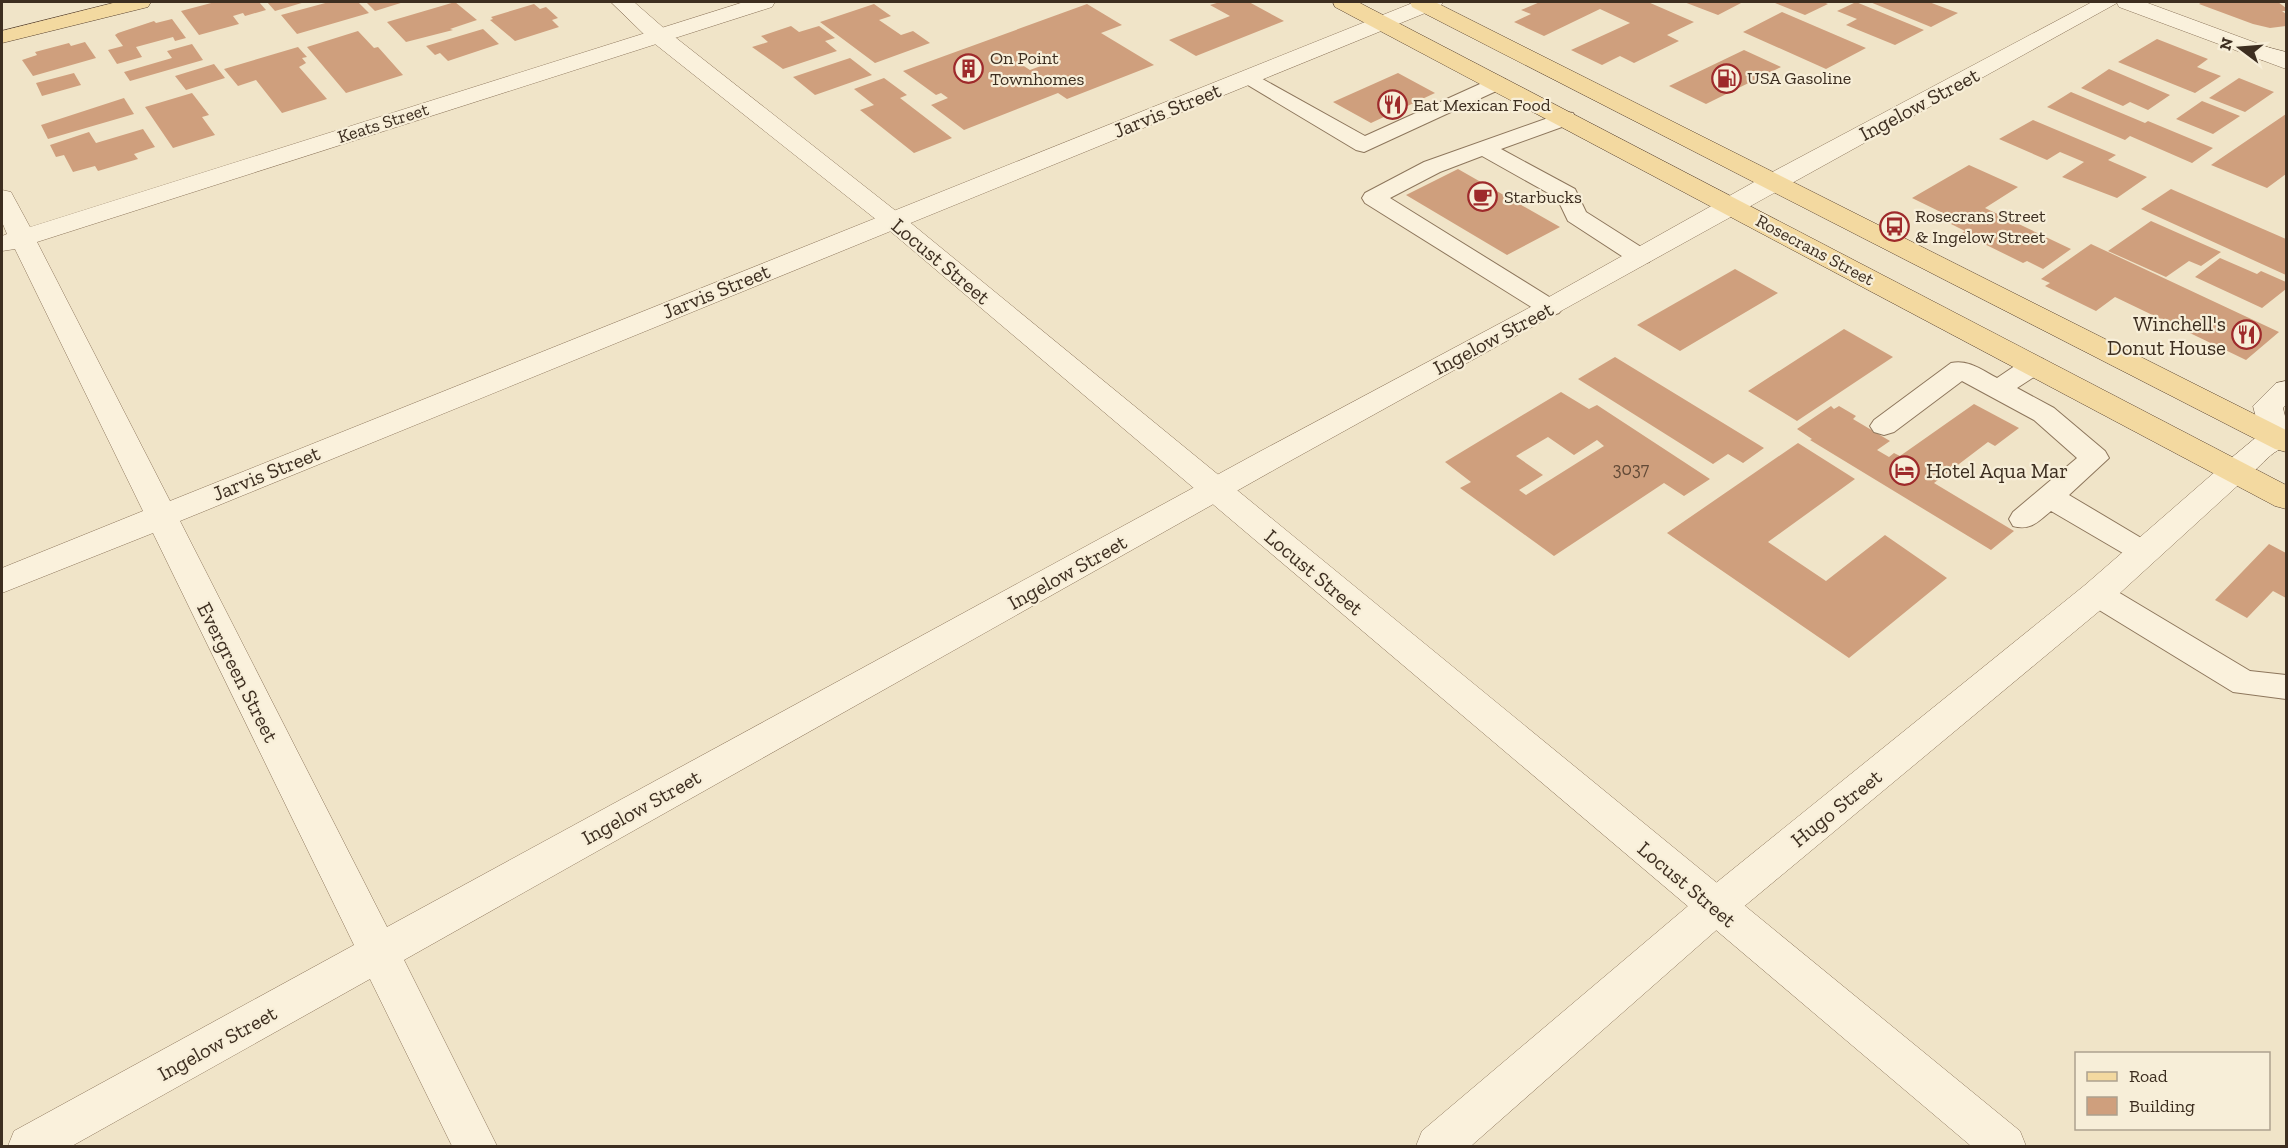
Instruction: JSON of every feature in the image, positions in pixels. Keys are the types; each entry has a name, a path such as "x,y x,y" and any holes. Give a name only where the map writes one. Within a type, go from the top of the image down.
{"main road":[{"path":"29,9 64,2"},
{"path":"2,24 69,2"},
{"path":"2,37 140,2"},
{"name":"Rosecrans Street","path":"1343,2 2286,498"},
{"name":"Rosecrans Street","path":"1426,2 1772,182 2283,439"}],"street":[{"name":"Locust Street","path":"622,2 658,35 892,220 2004,1146"},
{"name":"Keats Street","path":"12,241 764,2"},
{"name":"Jarvis Street","path":"2,581 1248,77 1426,2"},
{"name":"Ingelow Street","path":"30,1146 1216,489 1550,308 1772,182 2107,2"},
{"path":"2127,2 2286,60"},
{"name":"Evergreen Street","path":"2,197 12,241 159,517 475,1146"},
{"path":"2283,439 2268,406 2286,390"},
{"name":"Hugo Street","path":"1438,1146 1715,907 2097,594 2235,471 2283,439"}],"lane":[{"path":"1248,77 1364,145 1498,83"},
{"path":"1550,308 1373,198 1432,167 1565,118"},
{"path":"1483,148 1567,194 1576,216 1640,257"},
{"path":"1998,389 2034,365"},
{"path":"1884,426 1960,369 2044,414 2095,458 2023,519"},
{"path":"2050,497 2143,552"},
{"path":"2097,594 2244,683 2286,687"}],"building":[{"path":"215,2 259,2 266,10 245,16 243,13 233,16 239,24 199,35 181,11"},
{"path":"267,2 305,2 275,11"},
{"path":"329,2 358,2 369,13 297,34 281,15"},
{"path":"366,2 404,2 375,11"},
{"path":"455,2 477,20 450,29 453,30 406,42 387,22"},
{"path":"1220,2 1249,2 1284,21 1196,56 1169,40 1230,16 1210,5"},
{"path":"1540,2 1648,2 1694,22 1667,35 1679,41 1634,63 1620,56 1602,65 1571,50 1630,23 1600,9 1544,36 1514,22 1531,14 1521,10"},
{"path":"1684,2 1743,2 1718,15"},
{"path":"1856,2 1924,30 1895,45 1846,25 1857,19 1837,11"},
{"path":"1870,2 1929,2 1958,13 1931,27"},
{"path":"2202,2 2278,2 2286,8 2286,11 2282,11 2286,14 2286,26 2270,28 2253,24 2199,4"},
{"path":"1775,3 1828,4 1805,15"},
{"path":"534,4 540,9 546,7 558,18 552,20 559,27 515,41 490,20 493,19 491,17"},
{"path":"874,4 891,16 879,20 901,35 913,31 930,43 875,63 820,22"},
{"name":"On Point Townhomes","path":"1087,4 1122,25 1101,33 1154,65 1067,99 1058,93 964,130 931,105 948,98 941,93 936,95 903,71","holes":["1044,54 1054,61 1030,70 1019,63"]},
{"path":"1782,12 1866,48 1826,69 1743,32"},
{"path":"172,19 186,38 175,41 173,37 136,47 142,57 117,64 108,50 123,46 115,35 118,33 154,21 156,23"},
{"path":"791,26 799,32 819,26 835,38 825,41 837,51 783,69 752,47 768,42 761,36"},
{"path":"483,29 499,44 448,61 440,53 435,55 426,46"},
{"path":"358,31 374,48 378,47 403,75 346,93 307,47"},
{"path":"2157,39 2208,59 2197,67 2221,76 2195,93 2118,62"},
{"path":"85,42 96,58 33,76 22,60 37,55 35,52 69,43 71,46"},
{"path":"192,44 203,60 130,81 124,72 172,58 167,51"},
{"path":"298,47 307,57 302,58 306,63 299,67 327,99 282,113 256,80 238,86 224,69"},
{"path":"1744,50 1781,67 1706,104 1669,86"},
{"path":"850,58 872,75 815,95 793,77"},
{"path":"214,64 225,78 186,90 175,76"},
{"path":"2109,69 2170,95 2148,110 2130,102 2123,106 2081,88"},
{"path":"74,73 81,85 42,96 36,83"},
{"path":"1398,73 1435,93 1371,123 1333,102"},
{"path":"884,78 907,95 900,98 952,138 914,153 860,110 874,105 854,89"},
{"path":"2239,78 2274,92 2245,112 2209,98"},
{"path":"2071,92 2213,148 2192,163 2130,136 2125,140 2047,107"},
{"path":"192,93 209,115 202,117 215,135 173,148 145,107"},
{"path":"124,98 134,114 48,139 41,125"},
{"path":"2202,101 2240,116 2213,134 2176,119"},
{"path":"2286,114 2286,174 2267,188 2211,165"},
{"path":"2033,120 2116,155 2108,160 2147,177 2117,198 2062,177 2084,162 2060,152 2047,160 1999,139"},
{"path":"143,129 155,147 134,154 138,159 98,171 95,166 73,172 64,155 56,157 50,145 89,132 96,143"},
{"path":"1969,165 2018,187 1985,208 2071,249 2043,269 2027,261 2023,263 1962,233 1965,231 1951,224 1957,220 1912,198"},
{"path":"1458,169 1560,227 1507,255 1406,195"},
{"path":"2171,189 2286,239 2286,275 2141,209"},
{"path":"2151,221 2221,252 2201,266 2189,261 2166,277 2108,251"},
{"path":"2091,244 2279,332 2246,360 2115,297 2096,311 2045,286 2050,283 2041,279"},
{"path":"2220,258 2257,274 2261,271 2286,282 2286,289 2262,308 2195,277"},
{"path":"1735,269 1778,293 1680,351 1637,325"},
{"path":"1844,329 1893,357 1797,421 1748,391"},
{"path":"1615,357 1764,448 1743,463 1728,454 1713,464 1578,379"},
{"path":"1561,392 1589,409 1597,405 1710,479 1684,496 1664,483 1554,556 1460,488 1471,482 1445,462","holes":["1548,437 1574,455 1597,440 1604,446 1526,495 1519,490 1543,475 1516,456"]},
{"name":"Hotel Aqua Mar","path":"1974,404 2019,428 1995,446 1988,442 1934,483 2014,531 1991,550 1810,440 1812,439 1797,429 1831,406 1834,409 1839,406 1856,416 1853,419 1890,441 1877,450 1889,457 1894,453 1900,456"},
{"path":"1798,443 1855,479 1768,542 1826,581 1885,535 1947,578 1849,658 1667,533"},
{"path":"2269,544 2286,553 2286,598 2273,591 2247,618 2215,600"}],"place":[{"name":"On Point Townhomes","path":"969,68"},
{"name":"USA Gasoline","path":"1726,78"},
{"name":"Eat Mexican Food","path":"1392,105"},
{"name":"Starbucks","path":"1483,197"},
{"name":"Rosecrans Street & Ingelow Street","path":"1894,226"},
{"name":"Winchell's Donut House","path":"2247,335"},
{"name":"Hotel Aqua Mar","path":"1905,470"}]}
